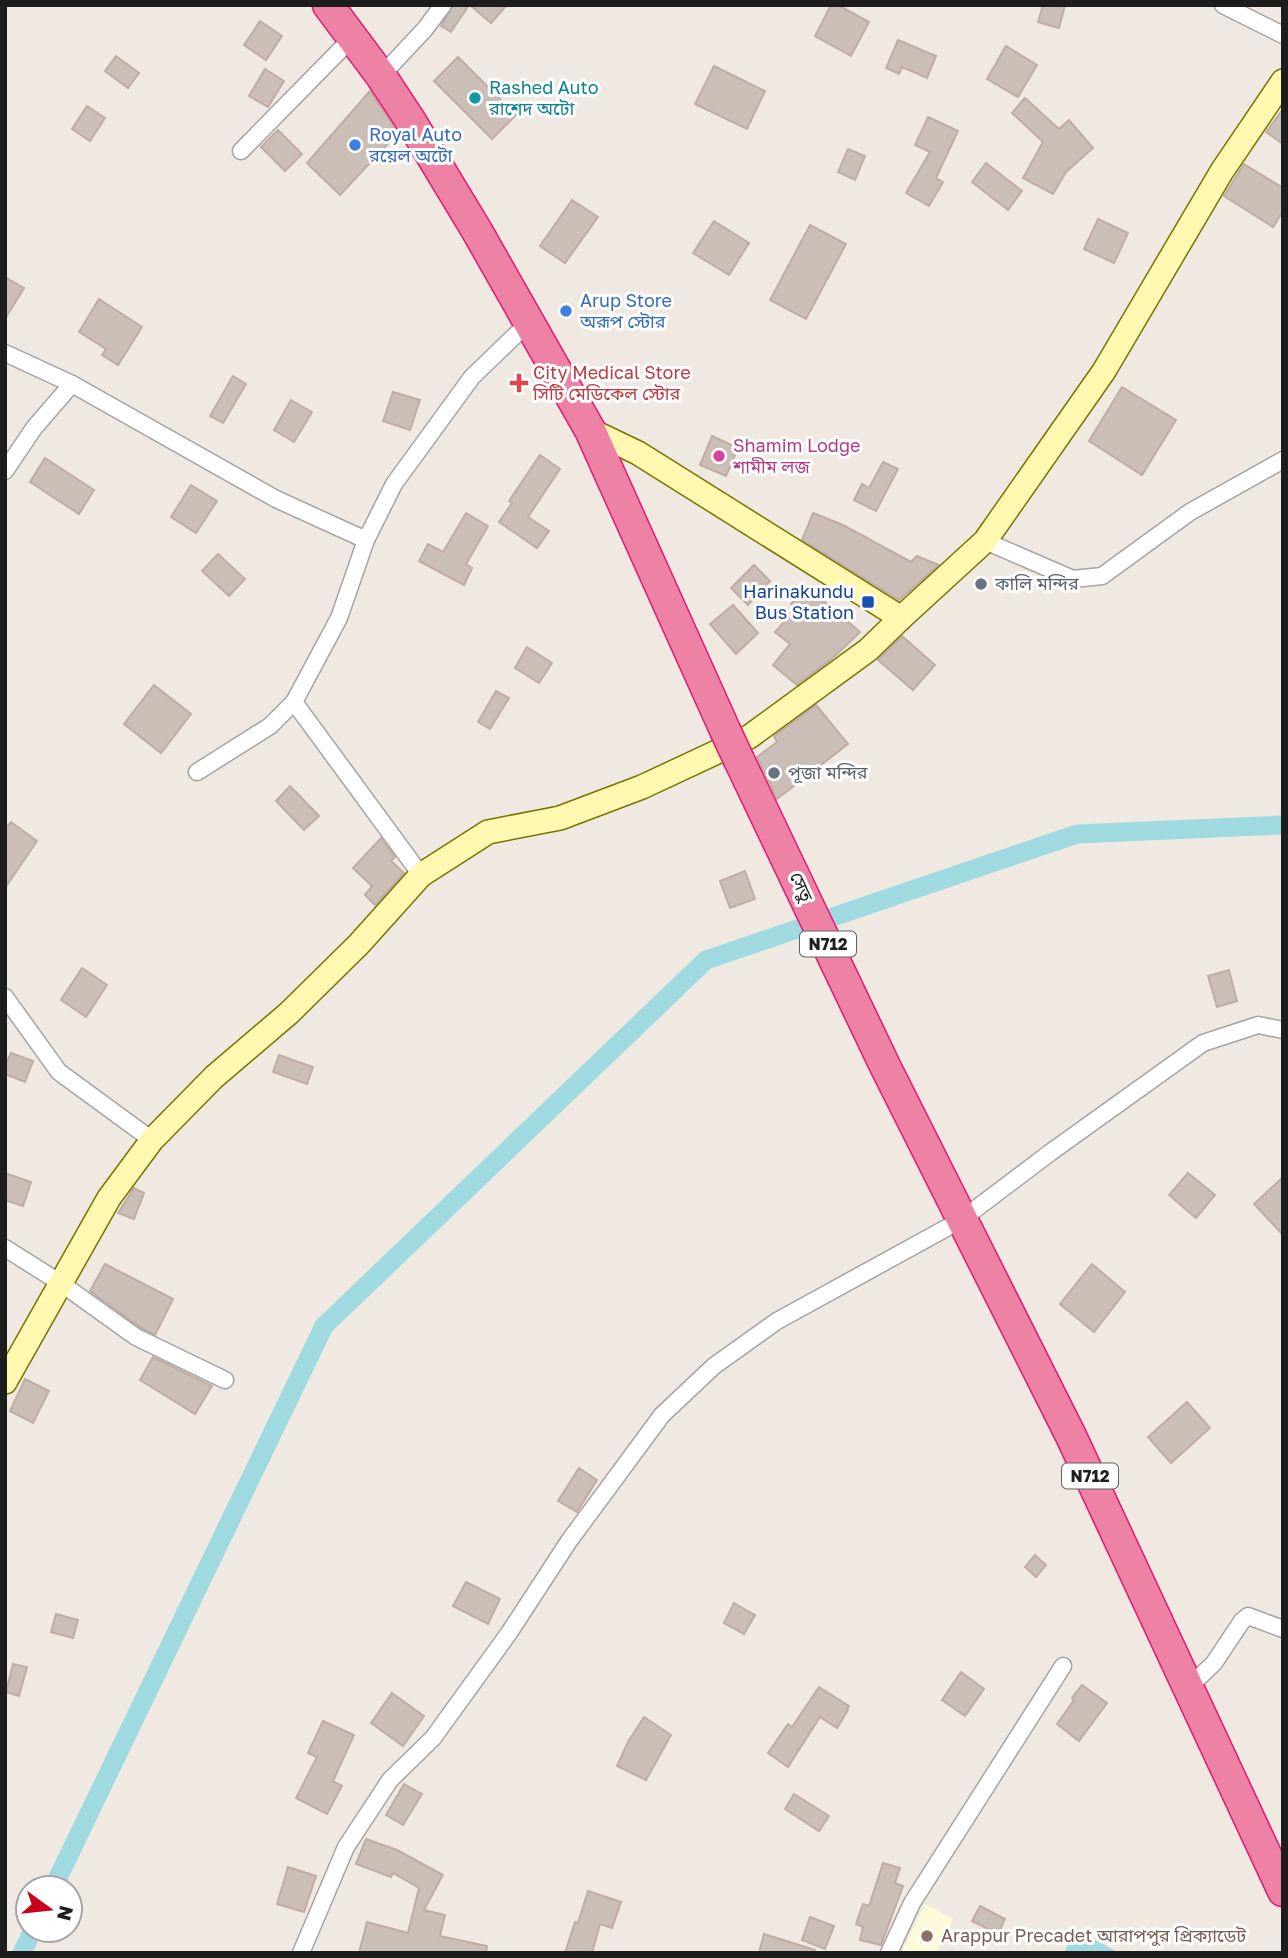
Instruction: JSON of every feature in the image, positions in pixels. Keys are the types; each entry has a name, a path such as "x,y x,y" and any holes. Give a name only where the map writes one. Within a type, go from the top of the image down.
{"highway":[{"name":"N712","path":"328,5 381,76 464,208 590,430"},
{"name":"সেতু","path":"590,430 739,760 961,1220"},
{"name":"N712","path":"961,1220 1070,1434 1283,1891"}],"street":[{"path":"381,76 425,29 443,5"},
{"path":"1223,5 1283,35"},
{"path":"241,151 353,37"},
{"path":"5,1382 109,1198 152,1140 214,1077 298,1004 359,944 421,875 488,832 560,818 642,787 749,737 867,650 985,541 1104,371 1222,171 1283,81"},
{"path":"197,772 270,726 294,702 339,618 366,540 394,484 472,377 528,323"},
{"path":"5,353 72,384 276,499 366,540"},
{"path":"5,471 34,428 72,384"},
{"path":"590,430 638,453 901,618"},
{"path":"985,541 1073,579 1102,576 1190,512 1283,460"},
{"path":"294,702 421,875"},
{"path":"5,997 59,1072 152,1140"},
{"path":"301,1953 346,1847 390,1780 432,1738 509,1633 569,1541 662,1415 714,1366 777,1321 961,1220 1203,1043 1258,1025 1283,1030"},
{"path":"5,1248 62,1284 136,1337 225,1380"},
{"path":"1189,1687 1214,1663 1242,1620 1248,1616 1283,1629"},
{"path":"889,1953 912,1903 1063,1666"}],"shaded area":[{"name":"Arappur Precadet আরাপপুর প্রিক্যাডেট","path":"925,1904 953,1919 936,1953 901,1953"}],"water":[{"path":"1079,1940 1095,1940 1119,1953 1065,1953 1067,1946"}],"building":[{"path":"453,5 469,5 451,32 441,26"},
{"path":"470,5 507,5 491,23"},
{"path":"831,5 838,5 869,22 851,56 815,36"},
{"path":"1043,5 1065,5 1059,28 1038,22"},
{"path":"260,21 282,36 266,60 244,45"},
{"path":"898,40 936,56 927,78 902,67 899,74 886,68"},
{"path":"1006,46 1037,65 1018,97 987,79"},
{"path":"116,56 139,73 128,88 105,71"},
{"name":"Rashed Auto রাশেদ অটো","path":"458,57 516,115 492,139 434,81"},
{"path":"714,66 765,91 747,129 695,104"},
{"path":"265,69 284,81 268,107 249,96"},
{"name":"Royal Auto রয়েল অটো","path":"370,91 398,133 340,195 307,163"},
{"path":"1025,98 1059,129 1069,120 1093,148 1066,172 1053,194 1023,178 1043,142 1012,113"},
{"path":"87,106 105,118 90,141 72,129"},
{"path":"1283,109 1283,144 1266,132"},
{"path":"928,117 958,131 936,178 943,182 929,206 906,193 930,152 915,145"},
{"path":"278,130 302,154 285,171 261,147"},
{"path":"848,149 865,156 855,180 838,172"},
{"path":"986,163 1022,191 1008,210 972,182"},
{"path":"1244,164 1283,188 1283,211 1273,227 1224,196"},
{"path":"572,200 598,217 565,263 540,246"},
{"path":"1098,219 1128,233 1114,263 1084,249"},
{"path":"714,221 749,243 729,275 693,253"},
{"path":"810,225 846,244 806,319 770,300"},
{"path":"5,277 24,288 5,319"},
{"path":"99,299 142,327 118,365 102,355 106,349 79,332"},
{"path":"233,376 246,384 223,423 210,416"},
{"path":"1122,387 1176,420 1142,475 1089,441"},
{"path":"393,392 420,400 410,430 383,421"},
{"path":"291,400 312,412 294,442 274,430"},
{"name":"Shamim Lodge শামীম লজ","path":"712,436 738,448 726,476 700,465"},
{"path":"540,455 560,469 528,517 549,531 537,548 499,522 512,503 509,501"},
{"path":"45,458 94,490 79,514 30,482"},
{"path":"883,462 898,469 876,511 854,500 862,484 869,488"},
{"path":"191,485 217,501 196,533 171,517"},
{"path":"466,513 488,526 466,564 472,568 464,585 419,561 428,544 443,552"},
{"path":"813,513 843,525 911,562 917,556 939,565 899,600 802,540"},
{"path":"218,554 245,579 229,596 202,571"},
{"path":"754,565 770,581 748,605 731,588"},
{"path":"806,586 860,632 834,657 797,685 773,665 790,644 775,632 796,608 791,604"},
{"path":"733,605 758,633 736,654 710,624"},
{"path":"902,636 935,665 913,690 878,660"},
{"path":"527,647 552,663 539,683 515,668"},
{"path":"154,685 191,714 161,753 124,724"},
{"path":"496,691 509,698 490,729 478,722"},
{"path":"816,705 848,744 777,799 757,757 777,742 774,736"},
{"path":"290,786 319,816 304,830 276,801"},
{"path":"11,822 37,841 5,888 5,829"},
{"path":"381,838 395,857 391,861 404,873 375,905 365,895 372,886 353,868"},
{"path":"745,871 755,899 730,908 720,881"},
{"path":"82,968 107,985 86,1017 61,1000"},
{"path":"1229,970 1237,1001 1217,1007 1208,976"},
{"path":"11,1053 33,1061 25,1082 5,1074 5,1066"},
{"path":"279,1055 313,1067 307,1084 273,1072"},
{"path":"5,1173 31,1182 23,1206 5,1200"},
{"path":"1188,1173 1215,1195 1196,1218 1169,1195"},
{"path":"1283,1177 1283,1235 1254,1204"},
{"path":"134,1188 144,1193 134,1219 118,1213"},
{"path":"105,1264 173,1299 155,1335 90,1291"},
{"path":"1092,1264 1125,1292 1094,1332 1060,1304"},
{"path":"153,1357 212,1386 195,1414 140,1380"},
{"path":"25,1379 49,1391 33,1423 10,1411"},
{"path":"1187,1402 1210,1428 1171,1463 1148,1437"},
{"path":"579,1468 597,1480 577,1512 558,1501"},
{"path":"1035,1555 1046,1565 1036,1577 1025,1567"},
{"path":"466,1582 500,1599 488,1624 453,1606"},
{"path":"734,1603 755,1615 744,1634 724,1623"},
{"path":"56,1614 78,1620 73,1638 51,1632"},
{"path":"13,1664 27,1667 19,1696 6,1692"},
{"path":"961,1672 984,1689 965,1716 942,1700"},
{"path":"1082,1685 1107,1703 1079,1741 1057,1724"},
{"path":"819,1687 849,1706 848,1710 837,1728 820,1717 788,1767 768,1753 788,1724 792,1727"},
{"path":"392,1693 424,1716 403,1746 371,1723"},
{"path":"644,1717 671,1735 646,1780 617,1766"},
{"path":"323,1721 354,1735 333,1781 342,1786 327,1814 296,1798 317,1757 308,1753"},
{"path":"404,1784 422,1794 403,1825 386,1815"},
{"path":"794,1794 829,1816 819,1831 785,1809"},
{"path":"366,1839 397,1850 443,1875 424,1910 445,1915 440,1936 487,1946 486,1953 359,1953 367,1922 408,1933 419,1888 393,1873 391,1877 356,1864"},
{"path":"883,1863 900,1868 895,1883 903,1886 881,1945 860,1940 863,1927 856,1924 863,1904 869,1906"},
{"path":"288,1867 316,1876 304,1912 277,1904"},
{"path":"588,1891 621,1902 612,1928 600,1924 592,1953 565,1953 575,1922 578,1923"},
{"path":"980,1906 1005,1919 998,1934 972,1921"},
{"path":"810,1917 834,1926 825,1949 802,1940"},
{"path":"764,1934 815,1950 814,1953 759,1953"}],"waterway":[{"path":"60,1874 324,1326 706,960 1077,834 1283,825"},
{"path":"22,1953 26,1944"}],"place":[{"name":"Rashed Auto রাশেদ অটো","path":"475,98"},
{"name":"Royal Auto রয়েল অটো","path":"355,145"},
{"name":"Arup Store অরূপ স্টোর","path":"566,311"},
{"name":"City Medical Store সিটি মেডিকেল স্টোর","path":"519,383"},
{"name":"Shamim Lodge শামীম লজ","path":"719,456"},
{"name":"কালি মন্দির","path":"981,584"},
{"name":"Harinakundu Bus Station","path":"868,602"},
{"name":"পূজা মন্দির","path":"774,773"},
{"name":"Arappur Precadet আরাপপুর প্রিক্যাডেট","path":"927,1936"}]}
